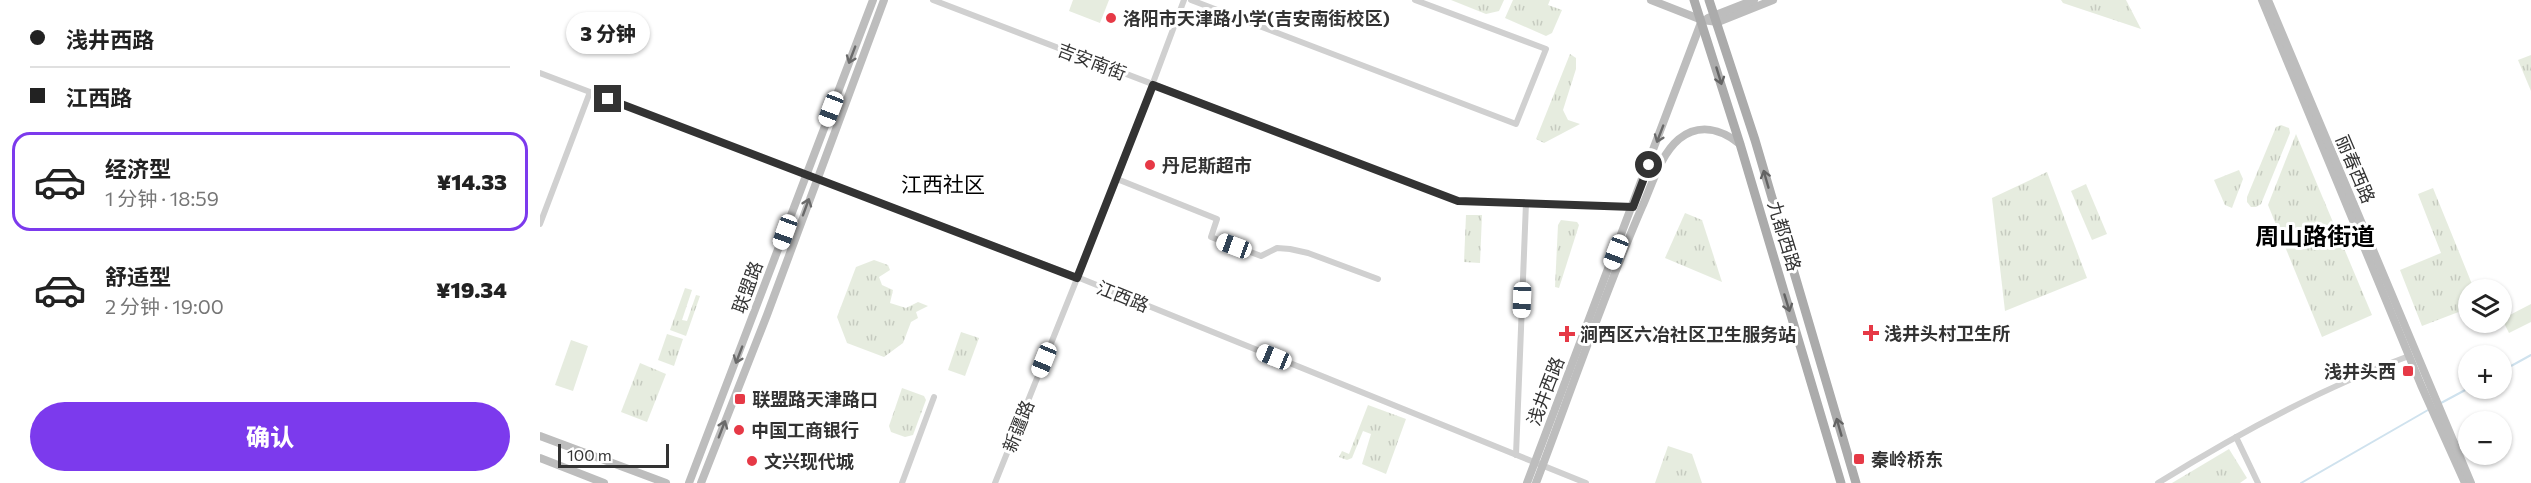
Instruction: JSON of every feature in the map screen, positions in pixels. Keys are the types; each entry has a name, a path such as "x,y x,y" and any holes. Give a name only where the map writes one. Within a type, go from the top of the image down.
{"main road":[{"name":"联盟路","path":"689,483 873,0"},
{"name":"联盟路","path":"701,483 767,315 884,0"},
{"path":"1651,0 1702,20 1716,19 1773,0"},
{"name":"九都西路","path":"1694,0 1740,144 1841,483"},
{"name":"九都西路","path":"1709,0 1758,152 1856,483"},
{"path":"1716,19 1754,0"},
{"name":"丽春西路","path":"2262,0 2409,356 2424,383"},
{"name":"丽春西路","path":"2268,0 2424,383 2471,483"},
{"name":"浅井西路","path":"1536,483 1538,464 1702,20"},
{"name":"浅井西路","path":"1527,483 1538,464 1631,233 1664,158 1677,141 1691,131 1707,128 1729,136 1740,144"},
{"name":"丽春西路","path":"2444,427 2465,483"},
{"path":"540,436 666,483"},
{"path":"540,458 604,483"}],"street":[{"name":"吉安南街","path":"933,0 1458,201 1633,207"},
{"name":"新疆路","path":"995,483 1117,180 1184,0"},
{"path":"1191,0 1516,124 1546,49 1415,0"},
{"name":"江西路","path":"540,73 1077,278 1586,483"},
{"path":"540,224 590,92"},
{"path":"1117,180 1217,219 1210,237 1261,256 1277,248 1308,253 1378,279"},
{"path":"1516,455 1526,203"},
{"path":"2158,483 2236,437 2309,399 2409,356"},
{"path":"902,483 934,397"},
{"path":"2236,437 2256,480"}],"green space":[{"path":"1073,0 1109,0 1100,23 1069,11"},
{"path":"1451,0 1504,0 1499,11 1486,14"},
{"path":"1513,0 1550,0 1548,5 1562,10 1552,33 1546,36 1505,18"},
{"path":"2061,0 2126,0 2141,29 2063,3"},
{"path":"1570,54 1576,58 1576,69 1563,110 1568,120 1580,124 1544,143 1536,139"},
{"path":"2531,55 2531,91 2518,60"},
{"path":"2281,125 2289,128 2290,133 2261,204 2251,207 2247,202 2247,197 2276,127"},
{"path":"2296,134 2372,315 2322,337 2268,205"},
{"path":"2239,170 2243,179 2232,208 2225,205 2214,180"},
{"path":"2047,172 2087,278 2005,311 1992,198"},
{"path":"2086,184 2107,234 2092,240 2071,191"},
{"path":"2433,188 2470,279 2458,279 2458,312 2422,326 2400,270 2441,253 2418,194"},
{"path":"1685,213 1702,220 1722,282 1665,258"},
{"path":"1466,215 1482,215 1480,263 1464,262"},
{"path":"1561,220 1577,222 1579,225 1559,288 1555,287 1558,225"},
{"path":"874,260 888,265 890,270 879,277 882,285 893,290 890,303 906,308 918,302 928,306 916,312 918,318 911,322 903,343 884,357 847,343 837,317 856,267"},
{"path":"685,288 692,290 682,320 687,321 696,295 700,296 686,336 670,330"},
{"path":"2531,304 2531,322 2512,332 2512,314"},
{"path":"961,332 979,338 965,376 948,370"},
{"path":"667,334 683,339 674,366 658,360"},
{"path":"571,340 588,346 573,391 555,385"},
{"path":"640,363 666,374 647,422 621,412"},
{"path":"902,388 924,396 926,400 913,435 905,437 891,432 889,426"},
{"path":"1368,405 1406,419 1386,474 1362,464 1371,434 1363,431 1352,458 1347,460 1339,457 1342,451 1349,454"},
{"path":"1668,446 1692,454 1702,483 1655,483"},
{"path":"2229,449 2247,478 2240,483 2172,483"}],"waterway":[{"path":"2512,365 2531,355"},
{"path":"2441,403 2458,394"},
{"path":"2301,483 2428,410"}],"place":[{"name":"洛阳市天津路小学(吉安南街校区)","path":"1111,18"},
{"name":"丹尼斯超市","path":"1150,165"},
{"name":"浅井头村卫生所","path":"1871,333"},
{"name":"涧西区六冶社区卫生服务站","path":"1567,334"},
{"name":"浅井头西","path":"2408,371"},
{"name":"联盟路天津路口","path":"740,399"},
{"name":"中国工商银行","path":"739,430"},
{"name":"秦岭桥东","path":"1859,459"},
{"name":"文兴现代城","path":"752,461"}],"district":[{"name":"江西社区","path":"943,183"},
{"name":"周山路街道","path":"2315,235"}],"route":[{"path":"608,99 1077,278 1153,85 1458,201 1633,207 1649,165"}]}
